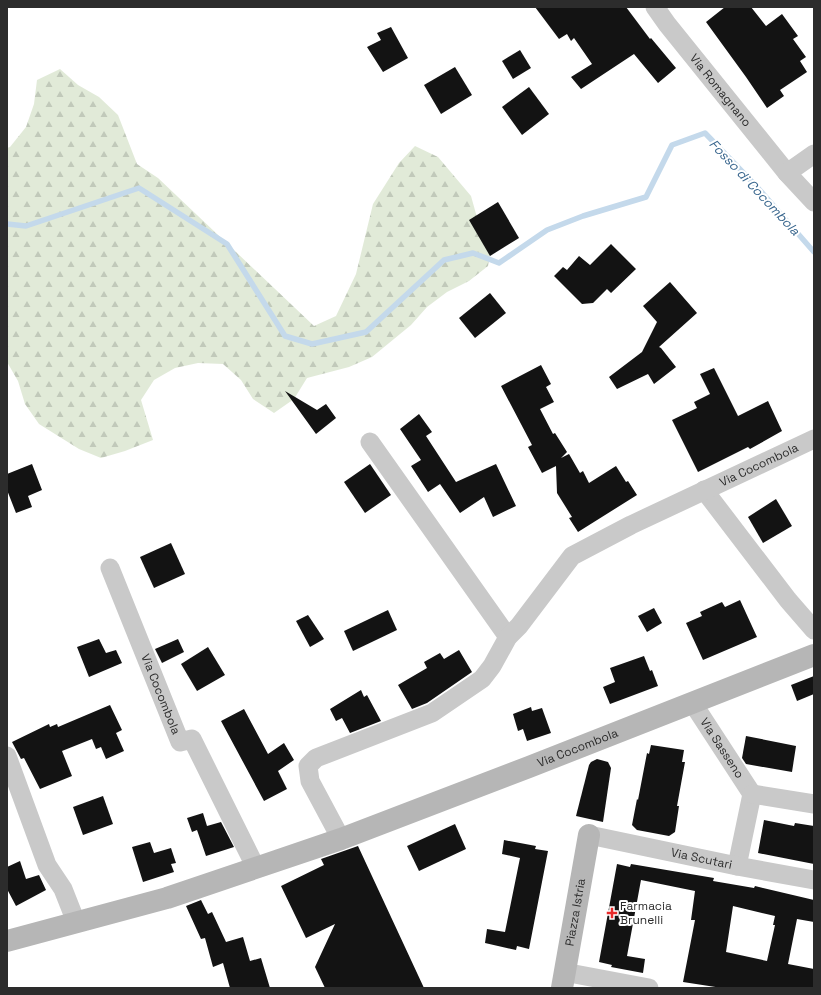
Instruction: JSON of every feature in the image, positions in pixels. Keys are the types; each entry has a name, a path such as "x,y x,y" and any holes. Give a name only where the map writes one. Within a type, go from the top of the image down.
{"street":[{"name":"Via Romagnano","path":"654,7 787,173 814,202"},
{"path":"787,173 814,154"},
{"name":"Via Cocombola","path":"341,839 310,780 308,766 316,758 432,713 482,679 492,666 508,637 519,626 572,556 631,525 814,439"},
{"path":"370,442 508,637"},
{"name":"Via Cocombola","path":"704,490 788,600 814,630"},
{"name":"Via Cocombola","path":"110,568 180,742 192,739 256,868"},
{"name":"Via Cocombola","path":"7,941 167,898 341,839 814,655"},
{"name":"Via Sasseno","path":"692,702 752,794"},
{"path":"7,756 47,865 63,889 76,922"},
{"path":"737,866 752,794 814,804"},
{"name":"Via Scutari","path":"589,836 814,880"},
{"name":"Piazza Istria","path":"563,980 589,836"},
{"path":"563,980 649,988"}],"green space":[{"path":"60,69 78,85 99,97 118,115 137,164 158,178 314,326 336,316 356,274 373,204 399,163 415,146 438,157 471,196 478,221 492,242 488,266 469,281 447,292 427,307 411,325 372,357 349,367 307,378 294,399 274,413 253,399 241,380 223,364 198,363 175,368 154,380 141,400 153,440 125,451 101,458 79,449 39,424 25,404 18,381 7,362 7,148 10,147 26,127 34,104 37,80"}],"building":[{"path":"535,7 626,7 650,39 651,38 676,68 658,83 634,54 581,89 571,77 592,64 574,38 571,41 567,34 559,39"},
{"path":"725,7 751,7 766,26 782,14 798,36 793,39 806,57 800,61 807,72 780,90 784,96 767,108 706,22"},
{"path":"391,27 408,58 383,72 367,47 381,40 377,33"},
{"path":"520,50 531,68 513,79 502,61"},
{"path":"455,67 472,95 441,114 424,85"},
{"path":"529,87 549,114 522,135 502,107"},
{"path":"498,202 519,238 490,256 469,220"},
{"path":"611,244 636,269 611,293 607,289 593,303 582,304 554,276 563,267 567,270 579,256 590,265"},
{"path":"670,282 697,313 659,347 676,367 654,384 648,374 617,389 609,377 642,352 657,322 643,306"},
{"path":"490,293 506,313 475,338 459,318"},
{"path":"541,365 551,384 546,387 554,402 540,409 553,434 555,433 567,452 561,458 569,454 580,473 583,471 589,483 616,466 626,482 628,481 637,495 578,532 569,518 572,517 557,493 556,466 542,473 528,447 532,445 501,386"},
{"path":"714,368 738,416 768,401 782,431 750,449 748,447 698,472 672,420 697,408 694,402 710,394 700,374"},
{"path":"285,391 317,410 326,404 336,418 316,434"},
{"path":"419,414 432,432 426,436 456,482 496,464 516,506 493,517 484,497 460,513 440,484 428,492 411,466 421,460 400,429"},
{"path":"32,464 42,490 28,496 32,507 16,513 7,490 7,474"},
{"path":"370,464 391,495 365,513 344,482"},
{"path":"776,499 792,526 763,543 748,517"},
{"path":"171,543 185,574 154,588 140,557"},
{"path":"740,600 757,637 703,660 686,623 702,616 700,612 722,602 725,607"},
{"path":"654,608 662,623 647,632 638,616"},
{"path":"388,610 397,630 353,651 344,631"},
{"path":"308,615 324,639 310,647 296,621"},
{"path":"99,639 106,653 116,650 122,663 89,677 77,647"},
{"path":"178,639 184,652 162,663 155,649"},
{"path":"208,647 225,675 197,691 181,664"},
{"path":"459,650 472,672 427,703 412,709 398,685 427,668 424,662 440,653 444,659"},
{"path":"644,656 650,671 652,670 658,686 610,704 603,687 615,682 610,668"},
{"path":"814,676 814,694 797,701 791,685"},
{"path":"361,690 364,697 367,695 381,721 350,733 342,718 336,721 330,709"},
{"path":"110,705 122,730 116,733 124,751 106,759 101,747 96,749 92,739 62,751 72,776 40,789 24,758 21,759 12,742 49,724 50,727 57,724 58,727"},
{"path":"531,707 532,711 542,708 551,733 527,741 523,729 518,731 513,714"},
{"path":"244,709 268,754 284,743 294,760 278,771 287,789 264,801 221,721"},
{"path":"746,736 796,746 792,772 746,764 742,758"},
{"path":"651,745 684,750 682,762 685,762 677,806 679,806 675,832 669,836 637,830 632,825 647,753 649,754"},
{"path":"597,759 608,762 611,768 603,822 576,816 589,765"},
{"path":"103,796 113,824 83,835 73,807"},
{"path":"203,813 207,826 221,822 234,847 206,856 197,830 192,832 187,818"},
{"path":"764,820 794,826 795,823 814,826 814,864 758,853"},
{"path":"455,824 466,849 419,871 407,846"},
{"path":"504,840 536,846 535,849 548,851 529,949 517,946 516,950 485,943 487,929 505,932 520,858 502,854"},
{"path":"150,842 154,853 171,848 176,863 171,864 174,872 143,882 132,847"},
{"path":"358,846 424,988 325,988 315,967 335,924 306,938 281,886 324,865 321,859"},
{"path":"20,861 26,879 39,875 46,890 16,906 7,889 7,867"},
{"path":"617,864 630,867 631,864 714,878 713,881 754,888 755,886 814,900 814,922 797,919 788,964 814,969 814,988 722,988 683,982 695,920 691,920 695,891 641,880 627,956 645,959 643,973 611,967 612,965 599,962","holes":["733,906 775,916 773,925 775,925 767,961 726,952"]},
{"path":"201,900 208,914 212,912 226,942 243,937 250,961 261,958 270,988 230,988 223,963 213,967 205,938 201,939 186,906"}],"waterway":[{"name":"Fosso di Cocombola","path":"7,224 26,226 139,188 227,244 285,336 312,344 366,332 444,260 473,253 499,263 547,230 583,216 646,197 672,145 705,133 757,187 814,252"}],"place":[{"name":"Farmacia Brunelli","path":"612,913"}]}
